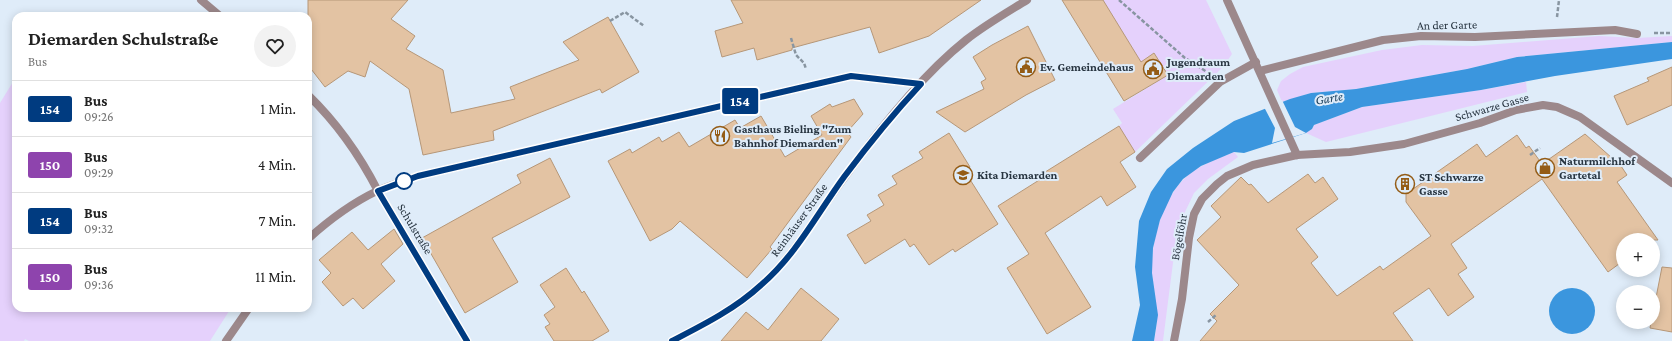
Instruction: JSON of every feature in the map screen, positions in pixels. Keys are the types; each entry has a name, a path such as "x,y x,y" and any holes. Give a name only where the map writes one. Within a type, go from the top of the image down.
{"street":[{"path":"201,0 215,12"},
{"name":"Reinhäuser Straße","path":"672,341 729,310 762,285 781,266 795,248 844,177 900,106 966,41 990,23 1027,0"},
{"path":"1227,0 1297,154"},
{"name":"An der Garte","path":"1260,71 1383,40 1421,36 1475,37 1615,30 1637,34"},
{"path":"1140,158 1220,82 1256,62"},
{"path":"312,236 339,213 356,202 378,191 418,176 851,76 921,84"},
{"name":"Schulstraße","path":"312,100 341,133 367,169 378,191 466,341"},
{"name":"Schwarze Gasse","path":"1297,154 1350,152 1397,145 1466,127 1516,110 1543,105 1557,107 1580,117 1672,183"},
{"name":"Bögelföhr","path":"1174,341 1182,299 1191,225 1194,214 1202,199 1227,176 1238,170 1297,154"},
{"path":"226,341 246,312"}],"path":[{"path":"1119,0 1185,58 1213,75 1220,82"},
{"path":"610,21 625,12 644,26"},
{"path":"791,38 796,55 804,63 811,85"},
{"path":"1530,155 1540,148"},
{"path":"1208,322 1216,315"}],"shaded area":[{"path":"1103,0 1206,0 1232,54 1223,67 1135,152 1119,126 1122,123 1113,109 1168,75 1154,53 1141,62"},
{"path":"1599,36 1637,38 1672,36 1672,42 1517,57 1467,69 1356,89 1311,93 1282,102 1277,90 1281,81 1303,67 1382,50 1422,45 1473,46"},
{"path":"1526,82 1527,92 1326,142 1306,133 1312,129 1314,125 1362,107"},
{"path":"12,84 12,312 228,312 210,341 29,341 25,339 24,341 0,341 0,103"},
{"path":"1234,152 1238,157 1208,179 1194,193 1185,212 1176,239 1163,341 1154,341 1157,315 1152,262 1155,237 1163,211 1169,199 1188,175 1207,163"}],"water":[{"name":"Garte","path":"1672,42 1672,59 1555,76 1481,90 1362,107 1314,125 1312,129 1306,133 1244,153 1234,152 1201,166 1183,179 1173,192 1160,220 1153,248 1152,273 1158,315 1154,341 1132,341 1140,305 1135,267 1139,221 1151,192 1167,169 1193,148 1234,121 1290,99 1311,93 1356,89 1467,69 1517,57"},
{"path":"1577,288 1589,294 1594,302 1594,320 1589,328 1581,333 1567,334 1555,328 1550,320 1549,306 1555,294 1563,289"}],"pier":[{"path":"1282,100 1295,127 1306,133 1272,143 1275,128 1264,107"}],"building":[{"path":"308,0 408,0 391,19 415,36 406,49 443,70 451,113 515,99 510,87 579,60 563,42 608,17 639,72 602,93 600,89 493,131 494,140 423,155 409,89 370,61 365,77 348,71 325,87 312,70 312,12 308,12"},
{"path":"731,0 981,0 929,36 879,53 870,27 792,48 792,50 757,60 754,48 722,57 715,31 743,23"},
{"path":"1062,0 1103,0 1141,62 1154,53 1168,75 1124,101"},
{"name":"Ev. Gemeindehaus","path":"1028,26 1055,80 1026,95 965,132 936,112 984,89 981,82 986,79 973,57"},
{"path":"1672,67 1672,105 1627,125 1614,96 1649,81 1647,78"},
{"path":"854,99 863,114 847,132 851,137 770,247 772,249 747,278 680,221 672,229 650,241 608,161 630,149 632,153 659,137 662,142 679,132 689,147 735,120 740,128 761,116 785,157 822,135 811,116 830,104 832,107"},
{"path":"1119,126 1135,152 1120,162 1136,187 1107,206 1101,196 1045,233 1091,307 1047,334 1007,268 1029,254 998,206 1044,177 1042,174"},
{"path":"949,133 970,167 964,170 998,224 955,252 953,249 929,265 914,244 910,247 905,239 865,264 847,235 871,221 867,215 884,205 878,195 897,184 892,176 923,158 919,152"},
{"path":"1585,134 1621,166 1627,175 1617,182 1653,233 1616,233 1616,266 1608,272 1542,179 1451,244 1467,268 1458,274 1474,297 1448,316 1429,288 1393,313 1413,341 1200,341 1217,321 1210,314 1239,285 1197,240 1221,217 1211,206 1241,177 1249,185 1251,184 1268,203 1308,174 1315,183 1323,177 1338,199 1296,229 1318,257 1311,263 1337,296 1380,266 1383,270 1431,236 1406,202 1406,194 1477,144 1486,157 1517,135 1526,148 1529,146 1542,164"},
{"path":"550,158 570,197 492,238 518,282 465,313 422,238 521,183 517,175"},
{"path":"394,229 403,244 381,264 395,281 363,309 353,298 343,306 322,282 331,273 319,260 352,232 368,250"},
{"path":"1662,267 1672,268 1672,332 1656,329 1660,329 1660,285 1658,285"},
{"path":"566,268 582,293 584,291 609,331 592,341 554,341 545,327 550,324 544,315 555,307 540,285"},
{"path":"801,288 839,319 821,341 721,341 746,312 768,330"}],"bus line":[{"name":"154","path":"467,341 378,191 418,176 851,76 921,84 900,106 844,177 781,266 762,285 724,314 672,341"}],"place":[{"name":"Ev. Gemeindehaus","path":"1026,67"},
{"name":"Jugendraum Diemarden","path":"1153,69"},
{"name":"Gasthaus Bieling \"Zum Bahnhof Diemarden\"","path":"720,136"},
{"name":"Naturmilchhof Gartetal","path":"1545,168"},
{"name":"Kita Diemarden","path":"963,175"},
{"name":"ST Schwarze Gasse","path":"1405,184"}]}
